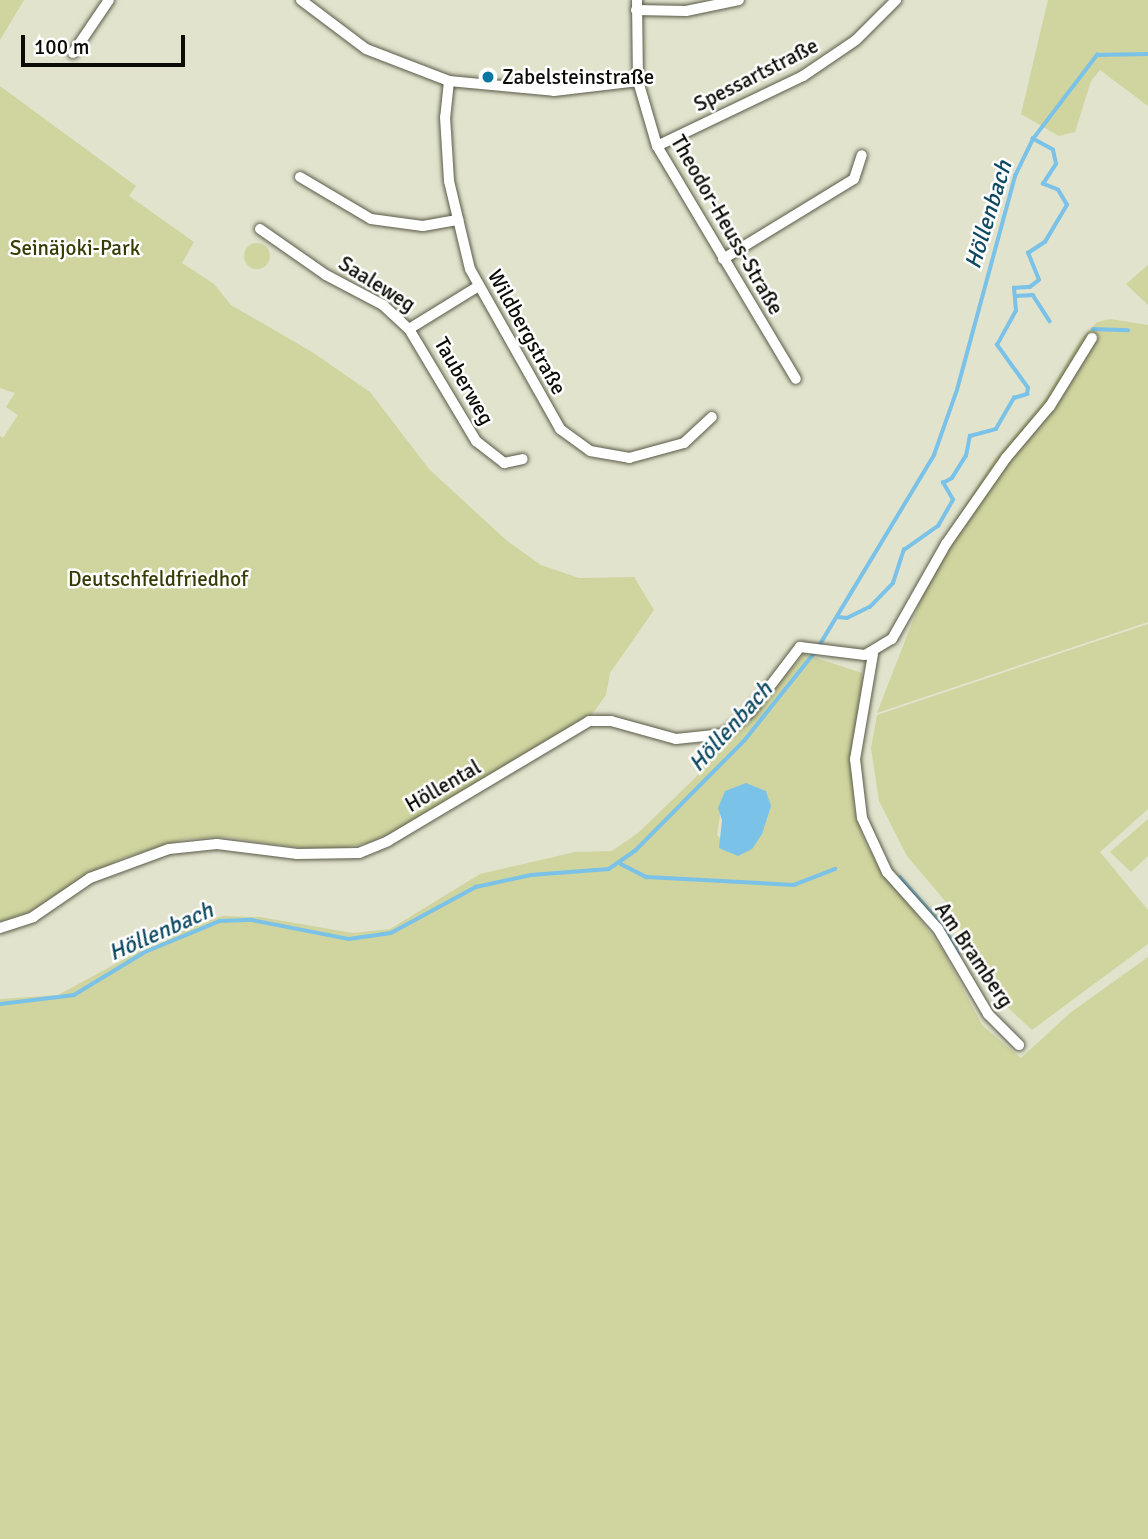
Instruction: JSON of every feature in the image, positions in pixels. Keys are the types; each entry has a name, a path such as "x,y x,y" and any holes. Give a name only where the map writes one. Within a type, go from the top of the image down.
{"street":[{"path":"73,53 109,0"},
{"path":"301,0 366,49 449,81 554,91 638,81"},
{"path":"637,5 685,11 739,0"},
{"name":"Spessartstraße","path":"657,146 803,76 856,40 896,0"},
{"name":"Theodor-Heuss-Straße","path":"637,5 638,81 657,146 796,379"},
{"name":"Wildbergstraße","path":"449,81 447,159 457,220 477,287 560,429 580,447 612,457 649,456 684,443 712,417"},
{"path":"723,259 854,179 862,155"},
{"path":"300,177 371,219 423,226 457,220"},
{"name":"Saaleweg","path":"260,229 326,275 375,300 410,329 477,287"},
{"name":"Tauberweg","path":"410,329 476,440 504,463 523,459"},
{"path":"873,654 904,622 946,544 1006,458 1055,399 1091,338"},
{"name":"Höllental","path":"0,928 33,917 90,878 169,849 217,844 297,854 359,853 388,841 589,721 611,721 676,739 715,738 751,711 800,647 819,651 873,654"},
{"name":"Am Bramberg","path":"873,654 855,759 862,818 887,872 938,929 988,1014 1019,1045"}],"green space":[{"path":"0,0 24,0 0,40"},
{"path":"1048,0 1148,0 1148,106 1100,70 1091,81 1075,132 1059,136 1021,114"},
{"path":"0,86 136,186 129,196 194,242 182,263 214,284 231,305 312,352 370,392 429,469 506,540 541,565 579,578 634,577 654,610 610,673 606,695 590,717 396,831 367,843 339,849 309,849 225,837 185,839 122,858 31,911 0,922 0,436 3,438 18,415 6,407 15,393 0,388"},
{"path":"257,243 266,247 270,256 266,265 257,269 248,265 244,256 248,247"},
{"path":"1148,265 1148,305 1126,284"},
{"path":"1110,319 1148,325 1148,622 877,713 946,535 994,460 1045,399 1080,340 1097,322"},
{"path":"1148,624 1148,809 1100,852 1148,910 1148,944 1032,1030 1001,1001 946,902 907,856 879,801 871,748 877,715"},
{"path":"804,654 862,673 864,685 852,741 854,810 866,845 942,949 982,1025 1021,1058 1070,1013 1148,957 1148,1539 0,1539 0,999 58,995 182,928 222,916 260,917 353,933 390,929 480,874 575,852 612,851 638,833 696,777 722,740 762,703","holes":["721,810 738,856 717,835"]},
{"path":"1148,819 1148,856 1131,872 1110,852"}],"water":[{"path":"746,783 766,791 771,806 762,834 752,849 738,856 719,848 722,820 718,808 725,791"}],"waterway":[{"name":"Höllenbach","path":"819,646 934,455 957,390 1015,176 1033,139 1097,55 1148,54"},
{"path":"838,617 847,618 870,607 893,583 904,550 938,526 953,500 943,483 952,478 966,456 970,436 996,429 1014,398 1027,394 1028,388 997,345 1016,311 1014,288 1030,287 1039,280 1028,253 1045,242 1067,205 1058,190 1043,184 1056,164 1053,150 1033,139"},
{"path":"1015,296 1033,295 1050,321"},
{"path":"1093,329 1128,330"},
{"name":"Höllenbach","path":"0,1004 74,995 145,952 220,921 252,920 349,939 391,933 476,887 531,875 609,869 636,850 744,741 815,652"},
{"path":"621,864 647,877 794,885 835,869"},
{"path":"900,877 944,927 959,954"}],"place":[{"name":"Zabelsteinstraße","path":"488,77"}],"park label":[{"name":"Seinäjoki-Park","path":"75,248"},
{"name":"Deutschfeldfriedhof","path":"158,579"}]}
